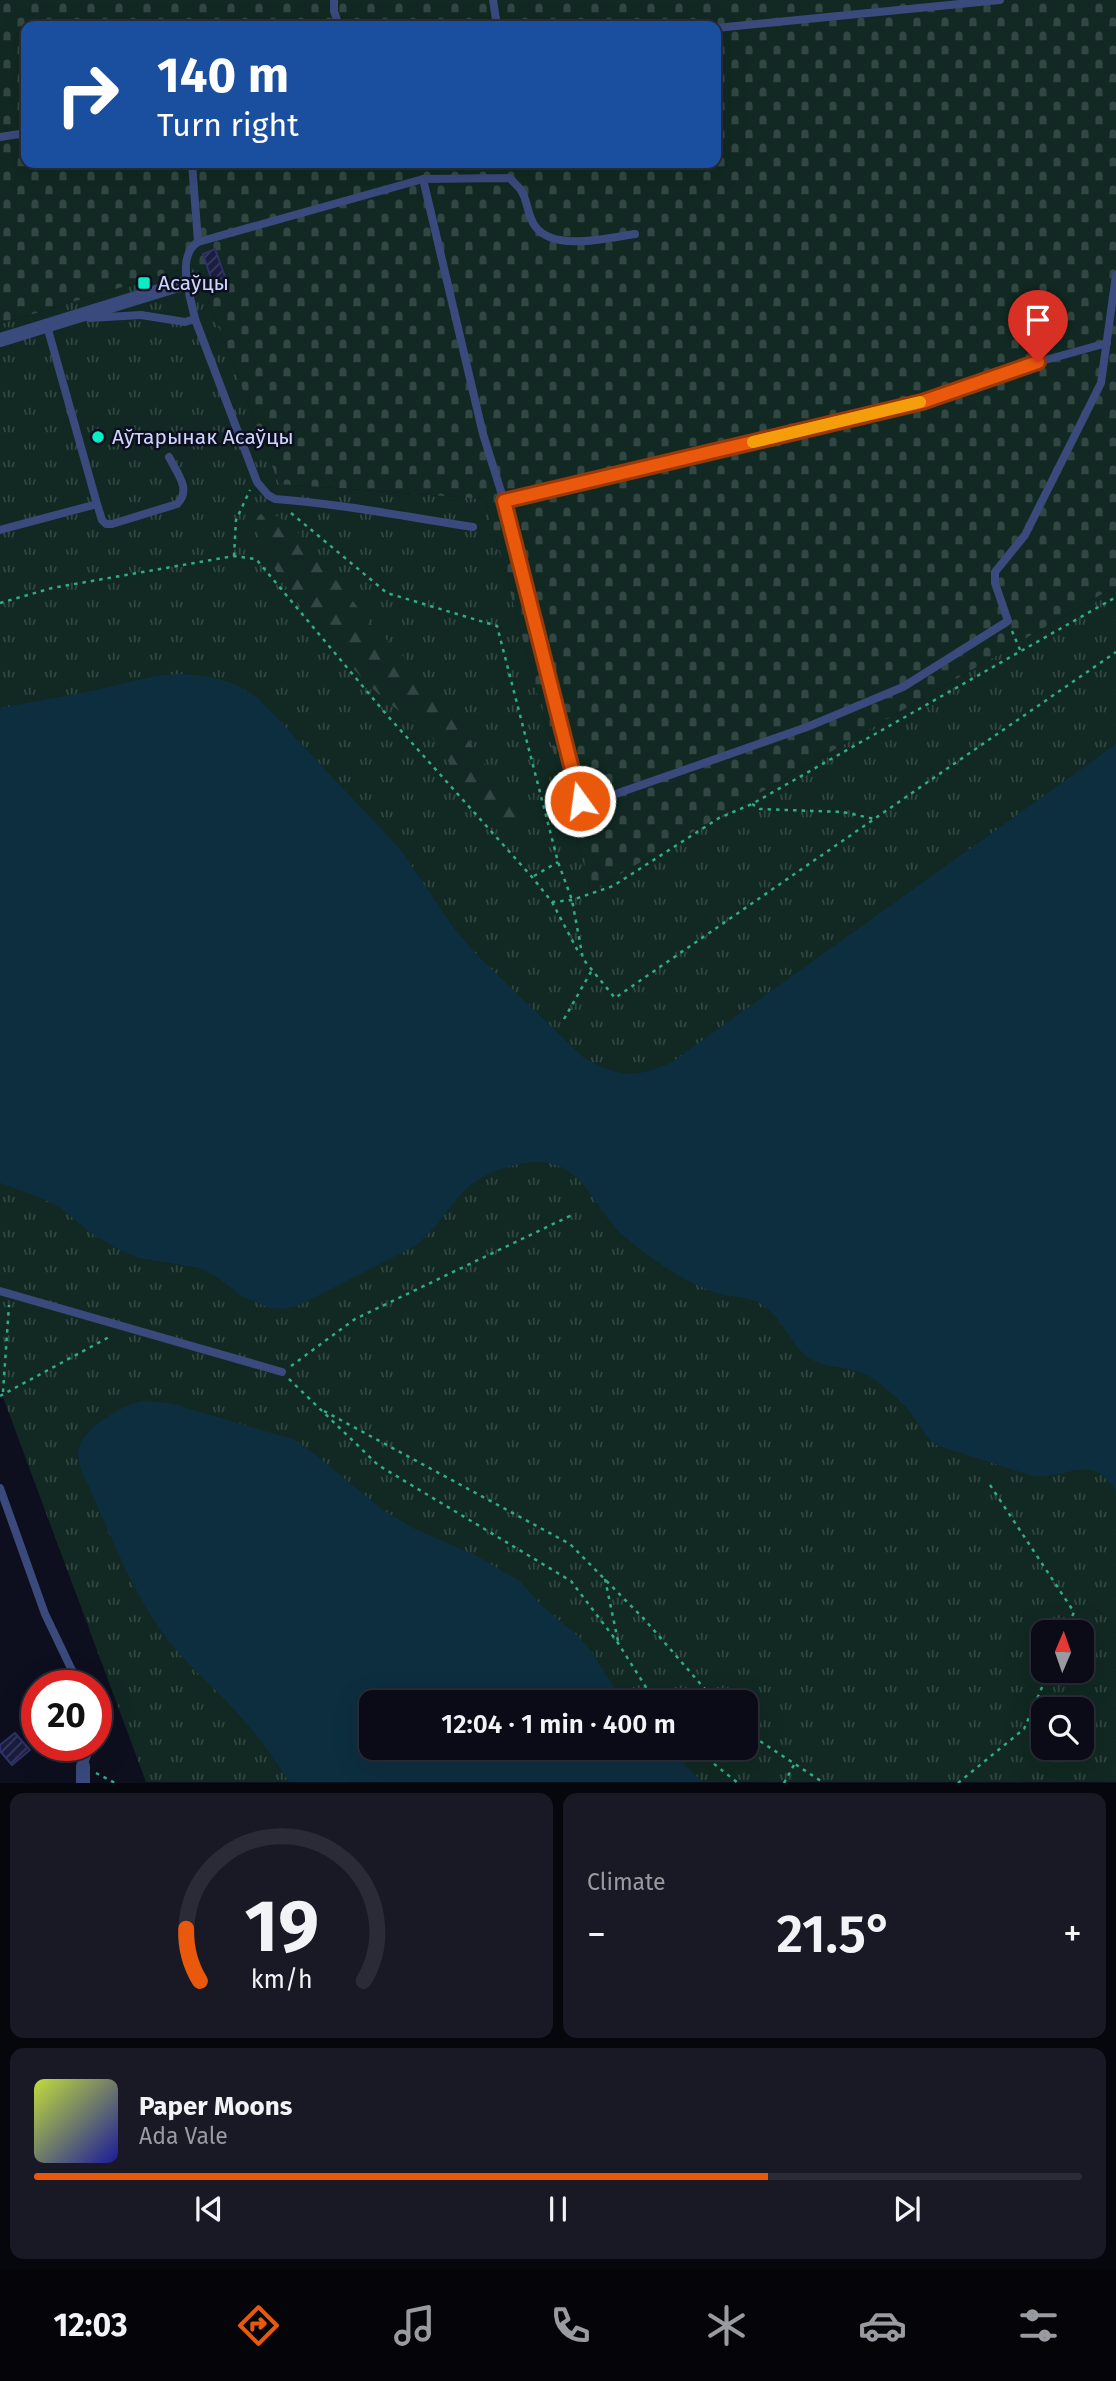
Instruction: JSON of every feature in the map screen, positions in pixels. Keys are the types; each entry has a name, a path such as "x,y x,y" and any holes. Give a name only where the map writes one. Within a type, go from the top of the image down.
{"street":[{"path":"0,340 188,282"},
{"path":"83,1766 83,1783"}],"lane":[{"path":"334,0 337,21"},
{"path":"493,0 496,21"},
{"path":"721,28 1000,0"},
{"path":"0,137 21,134"},
{"path":"192,168 198,242"},
{"path":"473,527 367,512 337,504 275,499 268,495 257,482 195,320 186,267 192,246 198,242 423,179 510,178 522,191 528,213 536,228 550,239 579,242 635,234"},
{"path":"423,179 483,434 504,501 580,801 587,804 597,803 807,727 903,687 1008,621 995,583 995,572 1025,535 1101,383 1116,275"},
{"path":"72,318 141,315 185,322 195,320"},
{"path":"47,326 102,520 106,524 112,524 177,503 184,497 185,490 169,457"},
{"path":"504,501 922,402 1038,362 1107,343"},
{"path":"0,530 97,504"},
{"path":"0,1291 282,1372"},
{"path":"0,1488 45,1614 72,1670"},
{"path":"83,1766 85,1761"}],"path":[{"path":"234,556 236,520 247,493 257,482"},
{"path":"1008,621 1021,652"},
{"path":"752,804 760,810 844,812 875,819"},
{"path":"532,877 558,862"},
{"path":"552,902 583,959"},
{"path":"564,1019 592,970"},
{"path":"572,1215 355,1319 282,1372 378,1465 571,1581 618,1643 648,1690"},
{"path":"1,1394 10,1294"},
{"path":"1,1394 127,1328"},
{"path":"321,1410 570,1544 645,1620 707,1690"},
{"path":"990,1485 1074,1612 1071,1620"},
{"path":"605,1579 618,1643"},
{"path":"958,1783 1024,1729 1043,1684"},
{"path":"758,1740 824,1783"},
{"path":"709,1760 738,1783"},
{"path":"784,1783 795,1763"},
{"path":"83,1766 115,1783"}],"green space":[{"path":"0,0 1116,0 1116,586 591,891 485,499 279,484 195,265 0,324"},
{"path":"195,265 279,484 485,499 591,891 1116,586 1116,1782 146,1782 112,1690 112,1670 104,1670 0,1389 0,324"},
{"path":"264,513 277,516 295,529 372,625 441,694 475,751 489,769 518,796 525,807 522,822 508,827 483,811 430,735 384,699 308,617 273,567 261,543 254,523 259,515"}],"water":[{"path":"179,674 222,680 260,700 401,850 453,927 478,956 583,1057 606,1069 627,1073 648,1071 672,1062 1116,744 1116,1491 1107,1479 1097,1472 1078,1470 1032,1476 936,1445 898,1399 884,1387 857,1371 813,1361 806,1356 774,1315 761,1304 708,1290 683,1278 647,1254 615,1227 577,1179 552,1164 526,1163 485,1176 460,1195 434,1228 415,1246 298,1306 283,1309 269,1308 243,1297 215,1276 199,1268 139,1258 118,1249 95,1236 59,1207 0,1183 0,708 155,676"},
{"path":"136,1403 169,1403 293,1439 383,1510 415,1529 475,1555 521,1582 541,1605 578,1636 616,1690 359,1690 359,1760 680,1760 703,1782 289,1782 252,1730 182,1657 152,1617 129,1577 81,1470 78,1451 82,1440 106,1417"}],"building":[{"path":"215,249 225,277 212,281 203,254"},
{"path":"15,1733 21,1740 21,1758 12,1765 0,1751 0,1745"}],"slow traffic":[{"path":"753,442 920,402"}],"place":[{"name":"Асаўцы","path":"144,283"},
{"name":"Аўтарынак Асаўцы","path":"98,437"}],"route":[{"path":"580,801 504,501 922,402 1038,362"}]}
